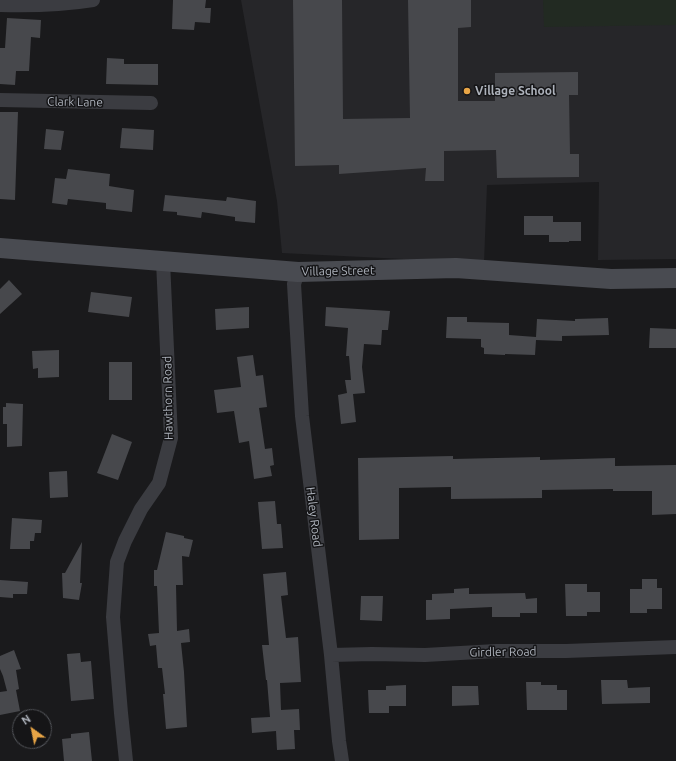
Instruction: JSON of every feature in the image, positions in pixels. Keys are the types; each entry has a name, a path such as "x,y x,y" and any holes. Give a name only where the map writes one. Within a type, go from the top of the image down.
{"main road":[{"name":"Village Street","path":"0,248 298,272 456,268 611,279 676,278"}],"street":[{"path":"0,5 24,6 69,4 93,0"},
{"name":"Clark Lane","path":"0,100 151,103"},
{"name":"Hawthorn Road","path":"126,761 113,618 117,562 125,541 141,509 159,483 171,438 163,261"},
{"name":"Haley Road","path":"298,272 294,284 302,416 331,655 342,761"},
{"name":"Girdler Road","path":"331,655 425,655 496,651 566,651 676,647"}],"shaded area":[{"name":"Village School","path":"241,0 676,0 676,259 598,260 599,182 487,185 484,263 282,253 277,201"},
{"path":"543,0 676,0 676,25 544,27"}],"building":[{"path":"173,0 206,0 205,8 211,8 210,23 195,22 194,30 172,29"},
{"path":"293,0 342,0 343,119 410,118 408,0 471,0 471,27 458,28 458,101 495,101 495,73 578,72 578,95 569,95 570,154 579,154 579,177 497,178 496,150 444,151 444,181 425,181 426,168 339,174 339,165 295,166"},
{"path":"7,18 41,20 40,38 31,37 29,71 16,71 15,85 0,84 0,48 5,48"},
{"path":"107,58 124,59 124,64 158,64 158,85 106,84"},
{"path":"0,112 18,112 15,200 0,199"},
{"path":"122,128 154,130 153,150 120,148"},
{"path":"46,129 64,131 61,150 44,149"},
{"path":"68,169 110,174 109,186 134,190 132,212 106,209 106,203 68,199 67,205 52,203 55,178 66,179"},
{"path":"165,195 226,201 227,197 256,201 255,223 235,221 235,217 202,212 201,218 177,215 177,212 163,211"},
{"path":"524,216 553,216 553,222 581,222 581,241 549,242 549,235 524,235"},
{"path":"9,280 22,294 0,314 0,289"},
{"path":"91,292 132,297 129,317 88,312"},
{"path":"249,307 249,328 216,330 215,309"},
{"path":"326,307 390,311 388,330 382,330 381,345 364,344 362,367 365,393 353,394 356,422 341,424 338,395 347,393 345,380 351,380 349,356 346,356 348,328 325,326"},
{"path":"447,317 467,317 467,322 509,323 509,335 536,337 537,319 575,321 575,319 608,318 609,335 562,336 562,341 536,340 535,355 484,354 484,348 481,347 481,339 446,338"},
{"path":"650,328 676,329 676,348 649,348"},
{"path":"59,350 59,377 38,378 38,368 33,369 32,351"},
{"path":"253,355 256,376 263,375 267,407 259,408 265,449 272,448 274,465 270,466 272,476 254,479 249,441 239,443 234,411 217,413 214,390 241,387 237,357"},
{"path":"109,362 132,362 132,400 109,400"},
{"path":"6,403 23,404 22,446 7,447 7,424 3,424 3,407 6,407"},
{"path":"112,434 132,442 118,480 97,473"},
{"path":"453,456 453,459 540,457 540,460 615,458 615,466 676,465 676,514 652,515 652,491 613,491 613,489 542,490 542,498 451,499 451,487 399,488 399,539 359,540 358,458"},
{"path":"67,471 68,497 50,498 49,472"},
{"path":"275,501 277,524 281,524 283,548 262,549 258,502"},
{"path":"12,518 42,520 41,533 35,533 34,541 30,541 30,549 10,549"},
{"path":"166,532 184,536 184,538 193,540 189,557 182,556 183,585 176,585 177,631 189,629 190,642 181,643 187,727 166,729 163,694 165,694 162,668 158,668 156,645 150,646 148,634 159,633 157,586 154,586 154,570 157,570"},
{"path":"82,542 80,583 82,583 79,600 63,598 62,573 65,573"},
{"path":"286,572 288,595 281,596 286,638 298,637 301,682 280,683 281,710 299,709 300,730 294,730 295,749 277,750 276,731 252,733 251,718 270,717 262,645 269,645 263,574"},
{"path":"642,579 657,579 657,588 662,588 662,609 647,609 647,613 630,613 630,589 642,589"},
{"path":"0,580 28,582 27,594 13,594 13,598 0,597"},
{"path":"565,584 587,584 587,592 600,592 600,612 587,612 587,616 566,616"},
{"path":"469,588 469,594 525,593 526,599 537,598 537,613 520,613 520,617 492,617 492,607 450,609 450,619 426,620 426,600 432,600 432,594 454,593 454,589"},
{"path":"361,596 383,596 382,621 360,620"},
{"path":"14,650 21,669 16,670 19,689 16,690 20,709 12,709 12,713 0,715 0,692 7,691 0,669 0,656"},
{"path":"80,653 81,662 91,661 94,699 71,701 67,654"},
{"path":"601,680 627,680 628,688 650,687 650,703 602,704"},
{"path":"526,682 541,682 541,685 557,685 557,690 567,690 567,710 527,710"},
{"path":"406,685 406,706 389,706 389,713 369,713 368,690 386,690 386,686"},
{"path":"452,686 478,686 479,705 452,706"},
{"path":"89,732 92,761 64,761 62,739 71,738 71,734"}],"place":[{"name":"Village School","path":"467,91"}]}
